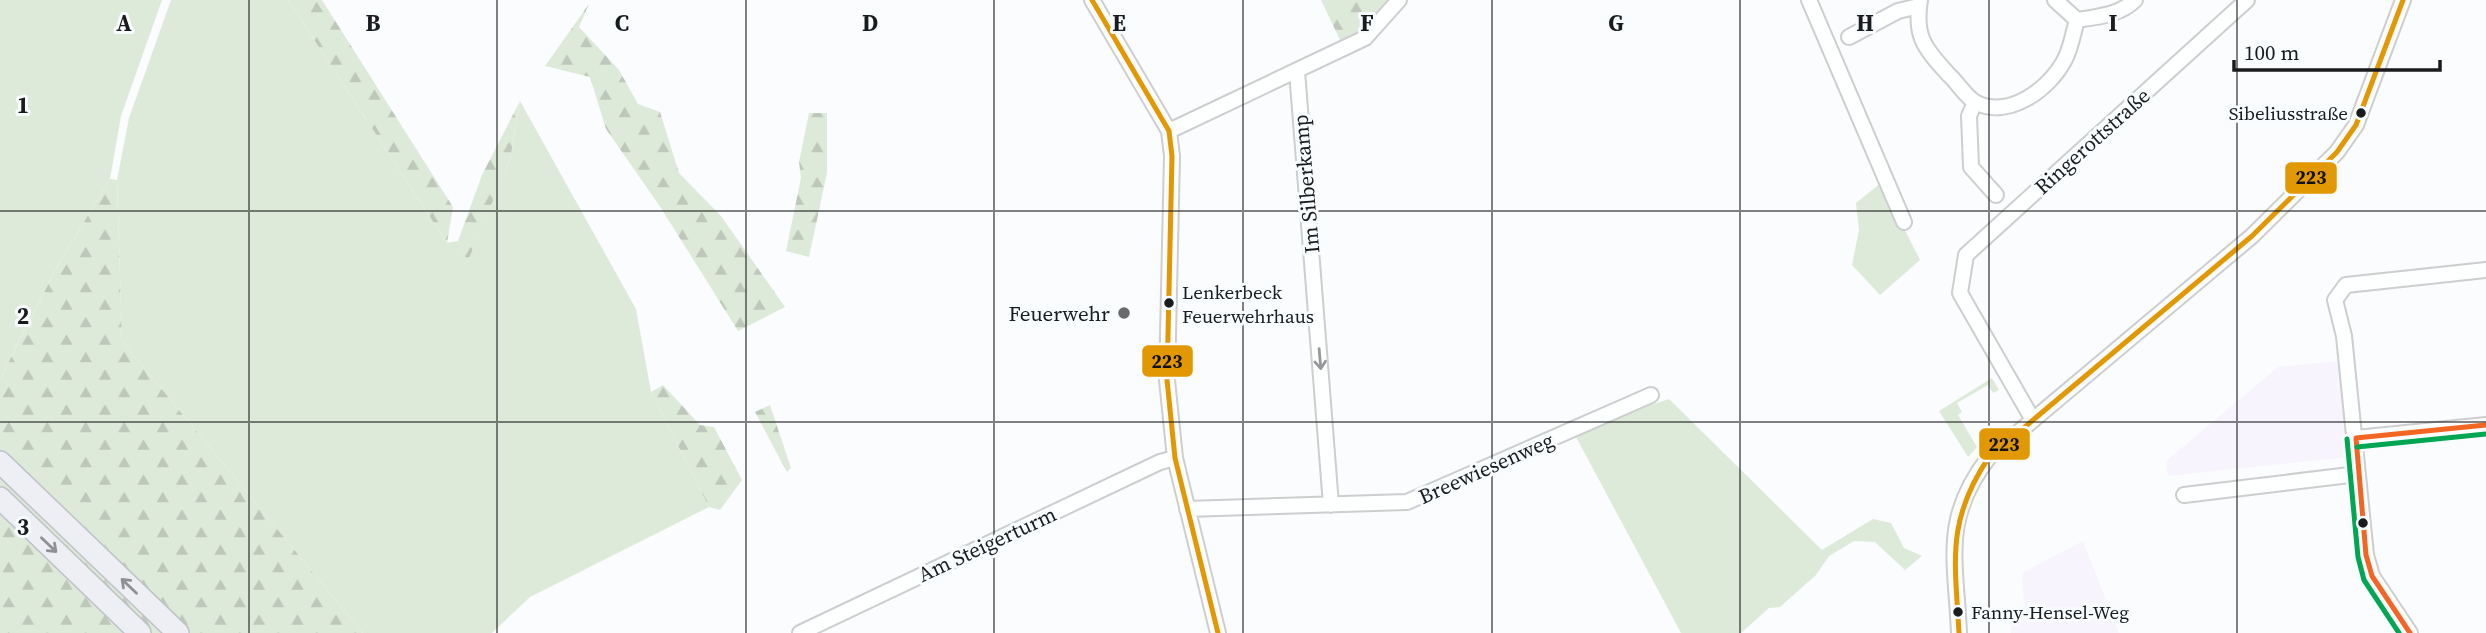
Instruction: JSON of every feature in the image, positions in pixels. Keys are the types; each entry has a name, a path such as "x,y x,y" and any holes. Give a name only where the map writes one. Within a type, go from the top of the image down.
{"highway":[{"path":"0,444 46,506"},
{"path":"0,461 178,633"},
{"path":"0,498 140,633"}],"street":[{"path":"1091,0 1169,131 1172,156 1167,380 1175,458 1218,633"},
{"path":"1169,131 1365,38 1399,0"},
{"path":"1810,0 1904,222"},
{"path":"2056,0 2077,20"},
{"path":"2077,20 2104,16 2128,6 2135,0"},
{"name":"Ringerottstraße","path":"2034,420 1960,293 1966,255 2247,0"},
{"path":"1959,633 1954,539 1959,505 1971,479 1989,457 2252,236 2337,152 2356,125 2403,0"},
{"path":"1849,37 1919,3 1916,23 1925,48 1975,102 2002,107 2021,102 2039,91 2064,61 2077,20"},
{"name":"Im Silberkamp","path":"1297,71 1331,505"},
{"path":"1975,102 1969,116 1971,167 1996,195"},
{"path":"2410,633 2372,576 2367,555 2344,336 2334,300 2346,285 2486,270"},
{"name":"Breewiesenweg","path":"1187,509 1407,502 1651,395"},
{"path":"2356,438 2486,425"},
{"name":"Am Steigerturm","path":"800,633 1160,462 1175,458"},
{"path":"2184,495 2358,474"}],"shaded area":[{"path":"2338,361 2348,457 2168,476 2166,461 2278,367"},
{"path":"2083,541 2119,633 2011,633 2010,621 2025,620 2022,573"}],"green space":[{"path":"0,0 162,0 121,116 110,179 59,263 0,379"},
{"path":"171,0 288,0 447,243 458,241 467,262 510,160 520,101 636,309 651,392 709,507 530,597 492,633 363,633 122,341 117,180 129,118"},
{"path":"288,0 322,0 453,207 447,243"},
{"path":"1321,0 1387,0 1357,33 1342,44"},
{"path":"589,4 579,27 619,70 638,104 660,112 679,173 721,216 785,307 738,331 661,208 606,129 590,77 545,66"},
{"path":"520,101 510,160 467,263 458,241 482,175"},
{"path":"809,113 827,113 827,173 809,257 786,251 801,178 799,162"},
{"path":"110,179 117,180 122,341 363,633 0,633 0,379 59,263"},
{"path":"1881,183 1920,260 1880,295 1852,265 1859,230 1856,203"},
{"path":"1992,378 1999,390 1993,393 1988,385 1957,403 1962,412 1958,415 1977,447 1968,457 1939,411"},
{"path":"663,385 700,425 714,427 742,480 720,510 709,507 651,392"},
{"path":"1669,399 1822,550 1873,519 1891,523 1904,548 1922,556 1905,570 1875,542 1854,541 1829,556 1816,575 1780,607 1769,608 1741,633 1681,633 1575,435 1607,419"},
{"path":"770,405 791,468 787,472 755,412"}],"transit line":[{"name":"223","path":"1092,0 1169,131 1172,156 1167,380 1175,458 1218,633"},
{"name":"223","path":"1959,633 1956,542 1966,501 1989,457 2252,236 2337,152 2356,125 2403,0"},
{"path":"2356,438 2486,425"},
{"path":"2357,447 2486,434"},
{"path":"2356,438 2366,555 2372,576 2410,633"},
{"path":"2347,439 2358,557 2364,580 2399,633"}],"place":[{"name":"Sibeliusstraße","path":"2361,113"},
{"name":"Lenkerbeck Feuerwehrhaus","path":"1169,303"},
{"name":"Feuerwehr","path":"1124,313"},
{"name":"Fanny-Hensel-Weg","path":"1958,612"}]}
